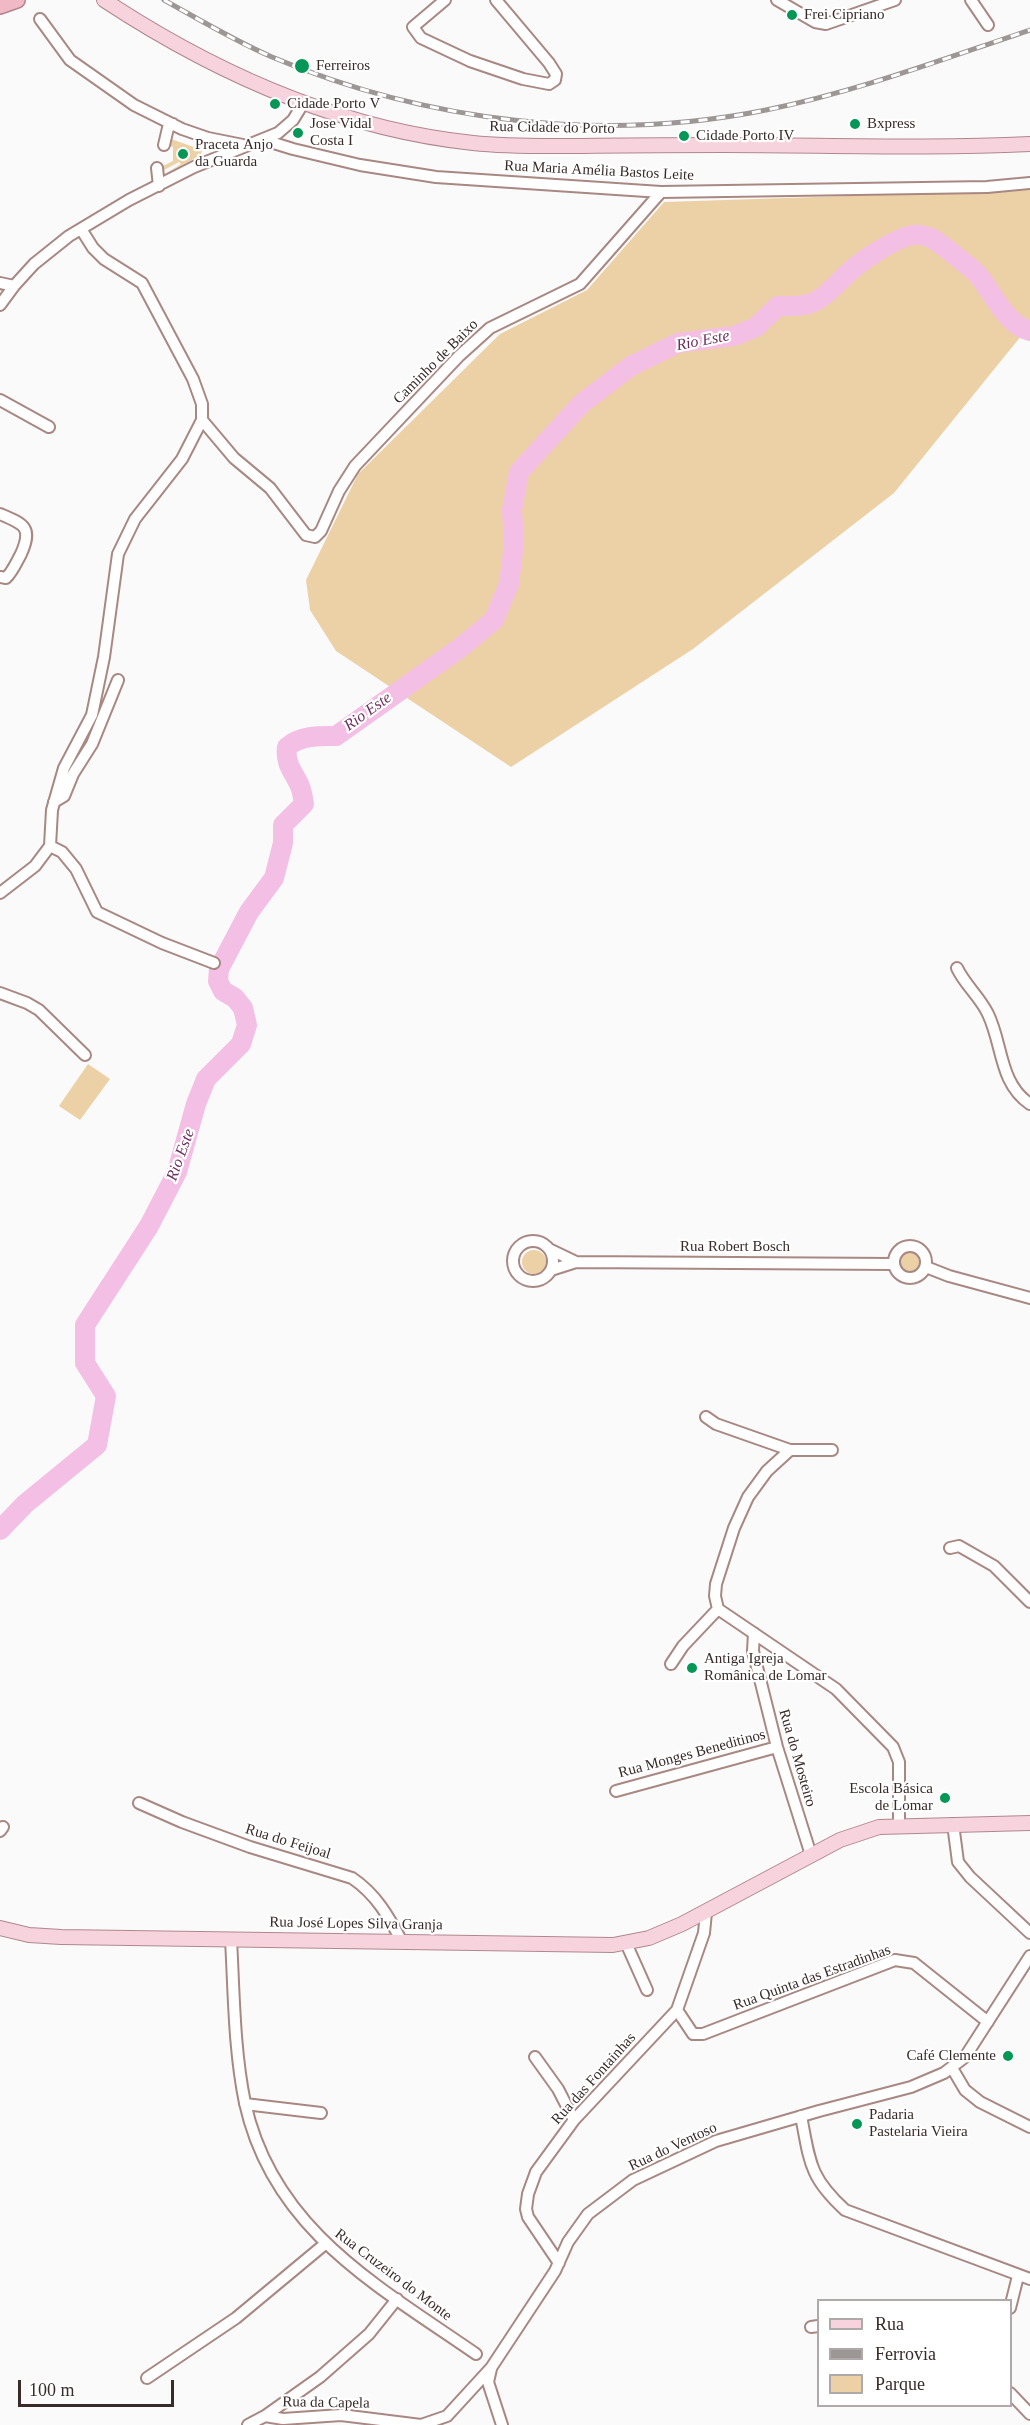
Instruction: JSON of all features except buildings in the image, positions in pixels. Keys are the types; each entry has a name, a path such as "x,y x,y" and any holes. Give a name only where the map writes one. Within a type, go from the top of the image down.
{"highway":[{"path":"0,6 17,0"}],"main road":[{"name":"Rua Cidade do Porto","path":"104,0 174,44 256,84 341,116 445,139 489,144 816,147 1030,144"},
{"name":"Rua José Lopes Silva Granja","path":"0,1928 29,1935 61,1937 603,1945 626,1943 649,1938 706,1912 840,1840 879,1827 1030,1823"}],"street":[{"path":"444,0 413,27 421,38 470,61 523,79 549,84 555,80 556,74 549,63 496,0"},
{"path":"777,0 815,22 826,24 895,0"},
{"path":"970,0 988,26"},
{"path":"40,19 70,60 134,105 208,138 246,146"},
{"path":"0,305 14,286 48,252 81,229 129,200 217,156 264,140 293,120 304,102"},
{"path":"164,146 168,128 173,124"},
{"name":"Rua Maria Amélia Bastos Leite","path":"264,140 360,165 436,177 661,192 987,187 1030,183"},
{"path":"157,168 159,186"},
{"name":"Caminho de Baixo","path":"202,420 234,458 270,488 306,535 315,537 321,531 339,491 355,466 459,356 490,328 580,284 661,192"},
{"path":"0,893 35,866 50,846 54,802 64,768 92,715 104,657 118,554 135,519 182,459 202,420 202,404 193,379 142,283 104,259 90,244 81,229"},
{"path":"0,283 14,286"},
{"path":"0,400 49,427"},
{"path":"0,514 20,522 26,529 28,538 12,572 6,578 0,577"},
{"path":"54,802 64,796 73,774 92,744 118,680"},
{"path":"50,846 62,852 76,868 97,912 162,943 214,963"},
{"path":"957,968 988,1014 996,1035 1002,1065 1014,1091 1030,1104"},
{"path":"0,993 39,1010 85,1055"},
{"name":"Rua Robert Bosch","path":"576,1262 538,1242 526,1242 516,1251 513,1263 518,1274 528,1280 540,1280 551,1270 576,1262 893,1264 898,1273 906,1278 916,1277 926,1267"},
{"path":"893,1264 898,1251 910,1246 923,1252 926,1267 949,1276 1030,1298"},
{"path":"549,1249 553,1261 551,1270"},
{"path":"706,1417 716,1424 790,1450 832,1450"},
{"path":"790,1450 767,1471 748,1497 734,1528 716,1584 715,1596 718,1609 836,1689 893,1747 899,1762 899,1825"},
{"path":"950,1548 959,1546 994,1566 1030,1602"},
{"path":"671,1664 683,1646 718,1609"},
{"name":"Rua do Mosteiro","path":"754,1633 753,1651 777,1747 811,1855"},
{"name":"Rua Monges Beneditinos","path":"616,1791 777,1747"},
{"name":"Rua do Feijoal","path":"139,1803 182,1822 250,1847 352,1878 365,1887 386,1911 402,1942"},
{"path":"953,1824 958,1862 970,1877 1030,1933"},
{"name":"Rua das Fontainhas","path":"560,2263 528,2217 526,2209 528,2194 536,2172 574,2120 676,2010 704,1934 706,1912"},
{"name":"Rua Cruzeiro do Monte","path":"231,1939 237,2051 245,2104 258,2143 278,2186 304,2222 324,2244 476,2354"},
{"path":"626,1943 647,1990"},
{"path":"1030,1956 965,2057 952,2068 965,2090 980,2102 1030,2127"},
{"name":"Rua Quinta das Estradinhas","path":"676,2010 693,2034 703,2034 895,1960 914,1963 988,2022"},
{"path":"536,2057 558,2089 574,2120"},
{"name":"Rua do Ventoso","path":"491,2368 560,2263 568,2242 588,2214 633,2180 716,2142 801,2116 910,2087 952,2068"},
{"path":"245,2104 321,2113"},
{"path":"801,2116 810,2167 827,2193 845,2210 1030,2279"},
{"path":"147,2378 236,2318 324,2244"},
{"path":"1012,2303 1018,2276"},
{"path":"265,2416 320,2377 369,2334 397,2299"},
{"path":"491,2368 488,2382 502,2425"},
{"name":"Rua da Capela","path":"248,2425 265,2416 283,2419 341,2415 421,2425 447,2416 491,2368"},
{"path":"1012,2394 1030,2414"}],"green space":[{"path":"171,139 202,150 201,155 165,174 181,164 179,162 164,170 163,166 173,161"},
{"path":"1030,190 1030,325 894,493 693,649 511,767 336,651 310,610 306,580 358,474 500,334 587,290 664,202"},
{"path":"88,1064 110,1079 80,1120 59,1106"},
{"path":"534,1250 542,1254 546,1262 542,1270 534,1274 526,1270 522,1262 526,1254"},
{"path":"911,1251 919,1254 922,1262 919,1270 911,1273 903,1270 900,1262 903,1254"}],"waterway":[{"name":"Rio Este","path":"0,1530 25,1504 97,1445 106,1396 85,1363 85,1325 149,1226 177,1172 196,1104 206,1079 241,1044 247,1025 243,1008 235,998 223,991 218,981 219,969 249,912 274,878 283,843 283,825 304,804 300,786 288,762 287,747 304,738 336,736 460,648 494,620 509,584 514,543 512,510 519,472 581,404 631,366 678,343 734,336 756,327 778,306 810,304 827,293 868,257 905,237 920,235 934,240 947,249 978,275 1001,308 1014,322 1030,331"}],"railway":[{"path":"164,0 258,51 331,79 391,97 453,111 515,120 578,125 641,125 704,120 800,103 866,84 1030,30"}],"place":[{"name":"Frei Cipriano","path":"792,15"},
{"name":"Ferreiros","path":"302,66"},
{"name":"Cidade Porto V","path":"275,104"},
{"name":"Bxpress","path":"855,124"},
{"name":"Jose Vidal Costa I","path":"298,133"},
{"name":"Cidade Porto IV","path":"684,136"},
{"name":"Praceta Anjo da Guarda","path":"183,154"},
{"name":"Antiga Igreja Românica de Lomar","path":"692,1668"},
{"name":"Escola Básica de Lomar","path":"945,1798"},
{"name":"Café Clemente","path":"1008,2056"},
{"name":"Padaria Pastelaria Vieira","path":"857,2124"}]}
